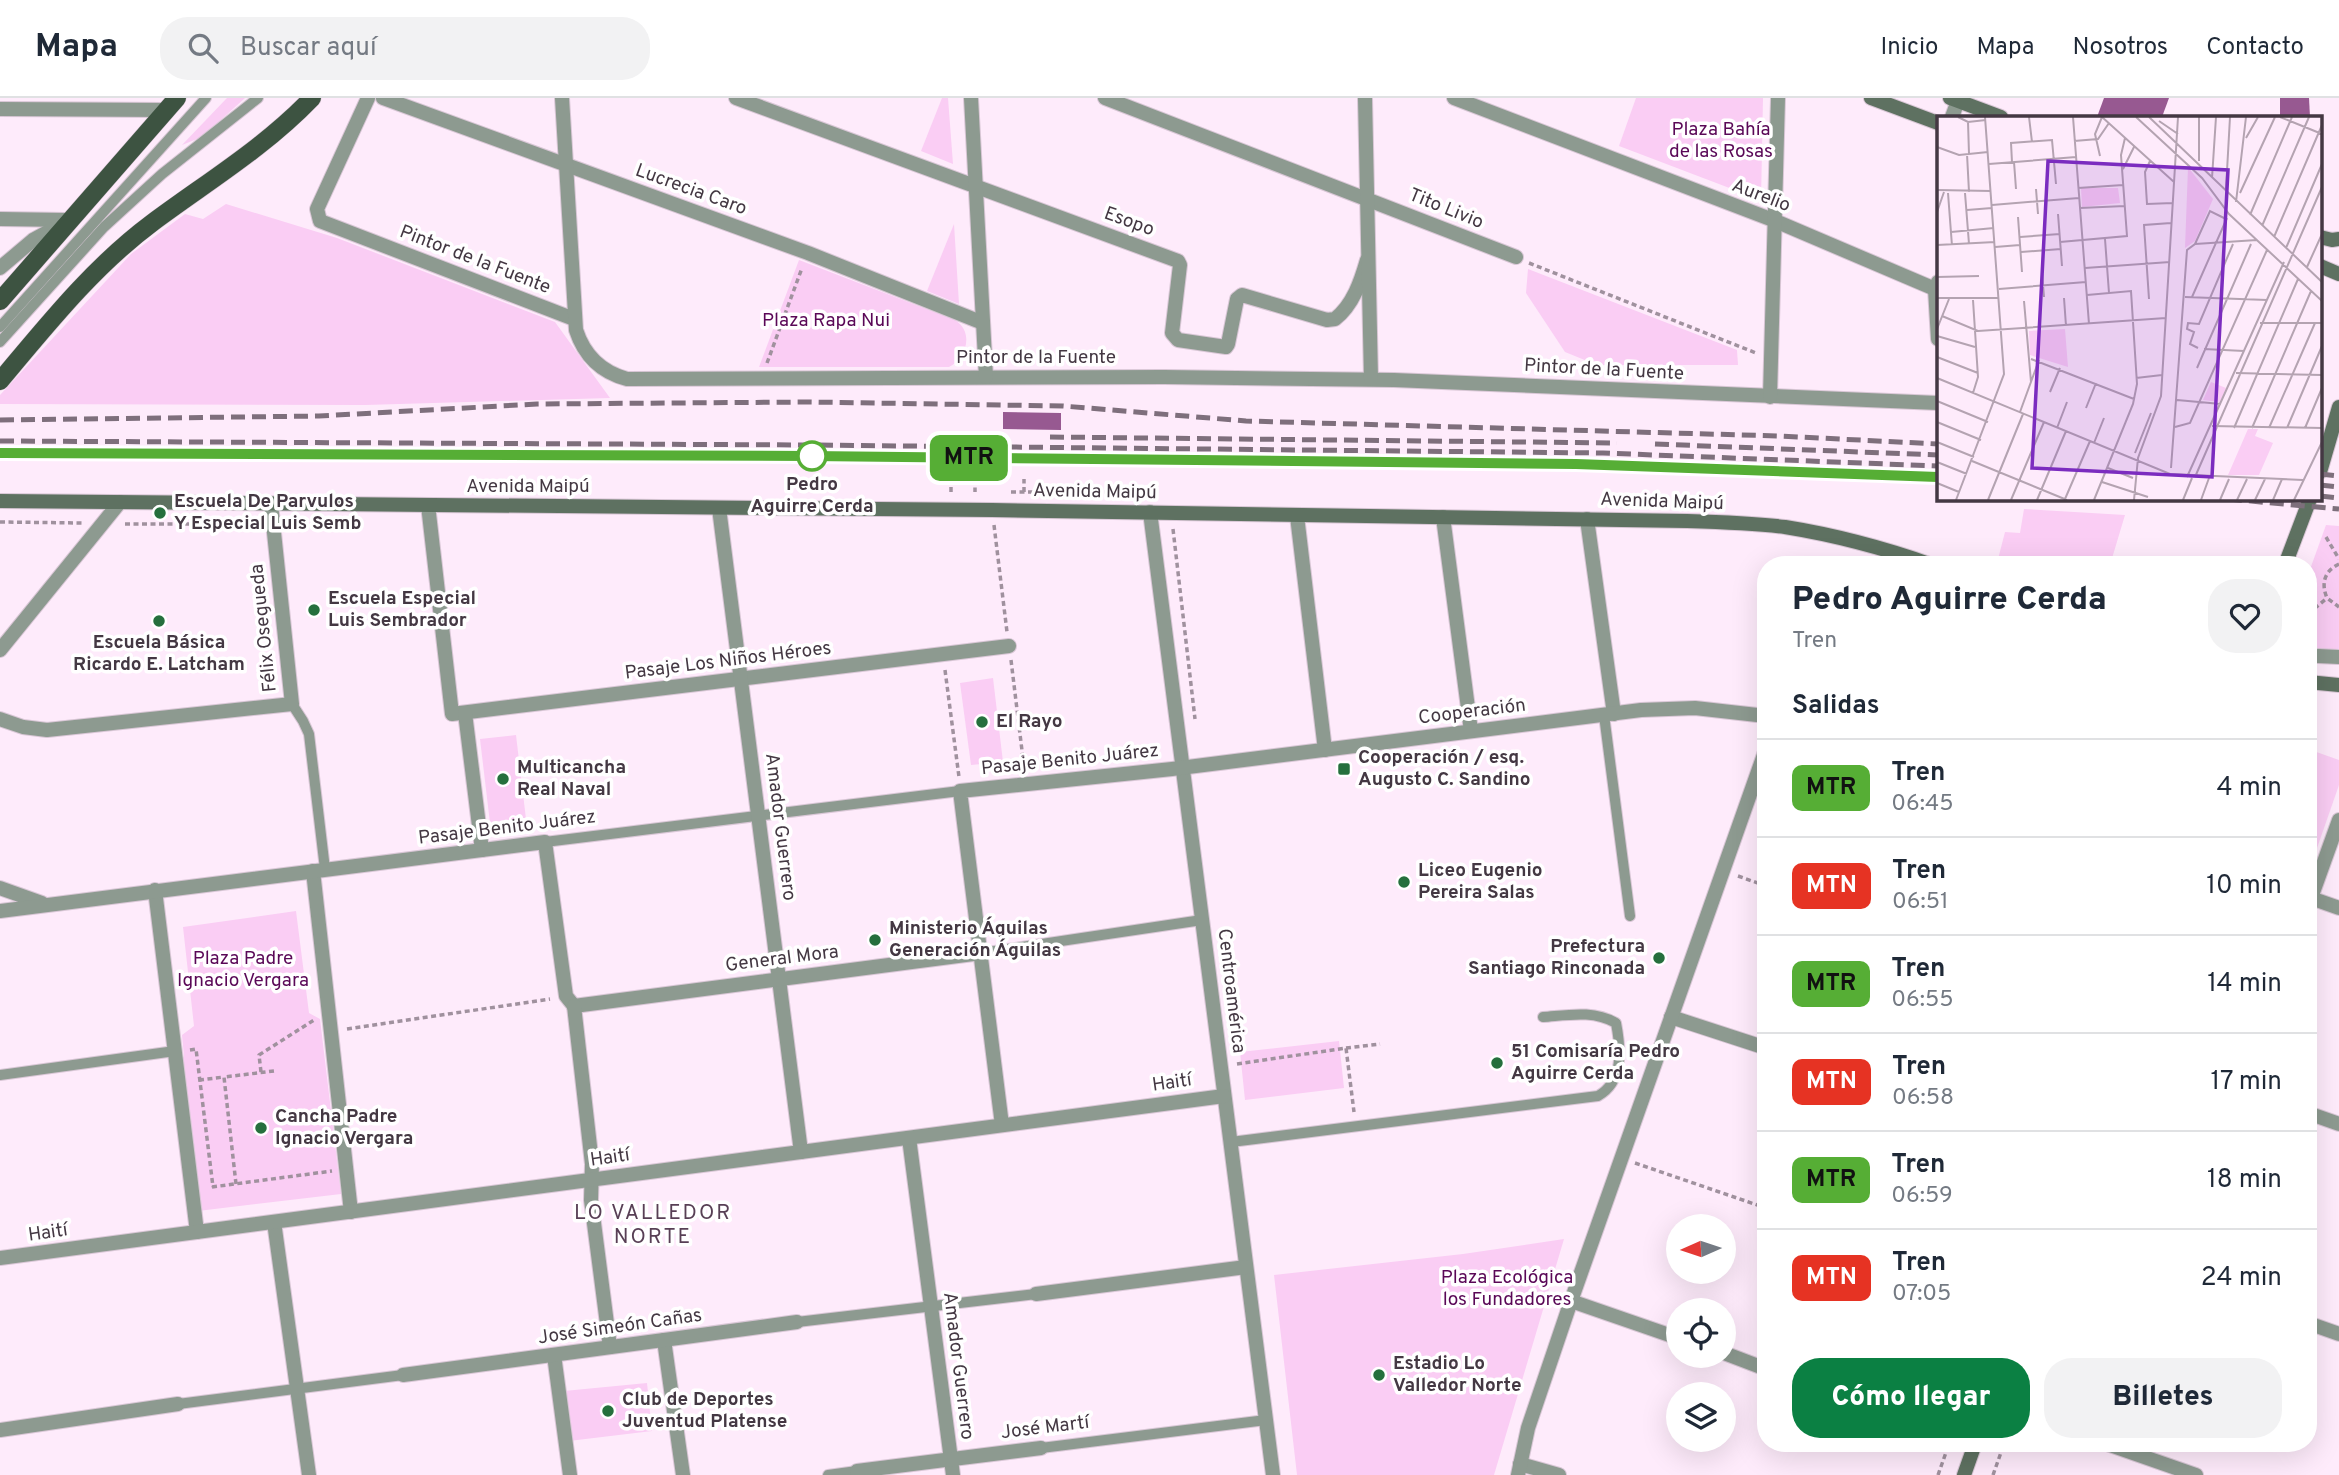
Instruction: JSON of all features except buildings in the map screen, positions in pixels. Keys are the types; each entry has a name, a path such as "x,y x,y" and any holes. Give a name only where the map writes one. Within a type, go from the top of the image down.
{"main road":[{"path":"0,381 70,298 119,251 152,223 246,157 312,98"},
{"path":"1871,98 1937,123"},
{"path":"1956,99 1998,116"},
{"path":"0,301 172,104"},
{"path":"2322,267 2339,274"},
{"path":"2322,465 2339,407"},
{"path":"2288,556 2310,500"},
{"name":"Avenida Maipú","path":"0,501 992,510 1687,521 1782,527 1857,541 1904,556"},
{"path":"2317,683 2339,685"},
{"path":"1964,1475 1972,1452"}],"street":[{"name":"Pintor de la Fuente","path":"368,98 317,209 320,221 575,319 584,350 616,376 639,380 986,377 1371,379 1937,403"},
{"name":"Lucrecia Caro","path":"383,98 808,253 983,323"},
{"path":"562,98 575,319"},
{"name":"Esopo","path":"736,98 1178,261 1180,265 1172,332 1178,340 1226,347 1237,299 1242,295 1327,320 1335,319 1360,285 1367,260"},
{"path":"971,98 986,377"},
{"name":"Tito Livio","path":"1105,98 1516,257"},
{"path":"1365,98 1371,379"},
{"name":"Aurelio","path":"1454,98 1937,286"},
{"path":"1770,397 1778,98"},
{"path":"0,108 172,104"},
{"path":"0,219 71,220"},
{"path":"0,268 33,240 71,220"},
{"path":"0,650 120,502"},
{"name":"Félix Osegueda","path":"271,504 292,704"},
{"path":"428,505 482,850"},
{"name":"Amador Guerrero","path":"719,508 801,1152"},
{"name":"Centroamérica","path":"1150,512 1273,1475"},
{"path":"1297,516 1325,750"},
{"path":"1443,517 1471,731"},
{"path":"1587,519 1609,714"},
{"name":"Pasaje Los Niños Héroes","path":"459,714 1009,646"},
{"path":"2318,656 2339,657"},
{"path":"0,719 23,727 47,730 292,704"},
{"name":"Cooperación","path":"1183,768 1609,714 1695,708 1757,715"},
{"name":"Pasaje Benito Juárez","path":"960,791 1183,768"},
{"path":"1559,1475 1519,1469 1528,1428 1757,775"},
{"path":"960,791 1002,1125"},
{"path":"2317,876 2339,820"},
{"path":"545,842 592,1164 591,1200 610,1348"},
{"name":"Pasaje Benito Juárez","path":"0,911 545,842"},
{"name":"Félix Osegueda","path":"319,870 331,1025 351,1212"},
{"name":"Pasaje Benito Juárez","path":"0,888 43,904"},
{"path":"155,890 197,1232"},
{"path":"2317,900 2339,908"},
{"name":"General Mora","path":"570,1001 780,979 981,953"},
{"path":"1671,1017 1757,1045"},
{"name":"Haití","path":"0,1258 1224,1096"},
{"path":"2317,1116 2339,1124"},
{"name":"Amador Guerrero","path":"909,1138 953,1475"},
{"path":"274,1222 309,1475"},
{"name":"José Simeón Cañas","path":"1036,1294 1246,1267"},
{"path":"1571,1301 1666,1334"},
{"name":"José Simeón Cañas","path":"403,1375 797,1322"},
{"path":"2317,1326 2339,1334"},
{"path":"664,1340 683,1475"},
{"path":"554,1355 570,1475"},
{"path":"1736,1357 1757,1365"},
{"name":"José Simeón Cañas","path":"0,1430 178,1404"},
{"name":"José Martí","path":"857,1471 1041,1448"},
{"path":"2130,1452 2196,1475"}],"lane":[{"path":"0,327 206,98"},
{"path":"0,342 104,227 162,174 258,98"},
{"name":"Félix Osegueda","path":"292,704 309,734 319,870"},
{"path":"1609,714 1630,916"},
{"name":"Pasaje Benito Juárez","path":"545,842 960,791"},
{"name":"General Mora","path":"981,953 1202,920"},
{"path":"1231,1142 1598,1096 1607,1090 1614,1080 1620,1059 1616,1023 1606,1017 1591,1014 1543,1017"},
{"path":"0,1075 175,1052"},
{"name":"José Simeón Cañas","path":"797,1322 1036,1294"},
{"name":"José Simeón Cañas","path":"178,1404 403,1375"},
{"name":"José Martí","path":"1041,1448 1266,1420"},
{"name":"José Martí","path":"828,1475 857,1471"}],"path":[{"path":"761,379 808,253"},
{"path":"1516,257 1771,359"},
{"path":"951,492 951,474 967,474"},
{"path":"975,479 975,492"},
{"path":"1024,479 1024,492 1128,492 1129,512"},
{"path":"992,510 1026,783"},
{"path":"0,522 273,524"},
{"path":"2326,537 2339,559"},
{"path":"2339,564 2327,573 2323,581 2327,598 2339,607"},
{"path":"2317,606 2327,598"},
{"path":"943,654 960,791"},
{"path":"1723,871 1757,883"},
{"path":"261,1072 259,1055 313,1020 331,1025 570,1001"},
{"path":"1221,1066 1381,1044"},
{"path":"1346,1048 1356,1126"},
{"path":"175,1052 196,1049 212,1187"},
{"path":"199,1080 274,1071"},
{"path":"224,1077 236,1184"},
{"path":"1621,1159 1757,1205"},
{"path":"192,1190 346,1169"},
{"path":"1938,1475 1946,1452"},
{"path":"1993,1475 2001,1452"}],"green space":[{"path":"227,98 245,98 202,137 182,145"},
{"path":"942,98 948,98 953,164 921,151"},
{"name":"Plaza Bahía de las Rosas","path":"1636,98 1763,98 1761,200 1619,146"},
{"path":"226,204 337,238 555,322 610,398 365,405 0,404 0,395 131,254 185,214 203,219"},
{"path":"954,224 959,304 927,291"},
{"name":"Plaza Rapa Nui","path":"799,260 955,320 965,331 966,338 960,358 949,367 759,367"},
{"path":"1528,269 1737,350 1738,365 1597,365 1565,352 1526,293"},
{"path":"2024,509 2125,515 2113,556 1999,556 2005,532 2020,533"},
{"path":"2326,525 2339,526 2339,662 2317,659 2317,556 2315,556"},
{"name":"El Rayo","path":"993,678 1003,762 971,765 960,683"},
{"name":"Multicancha Real Naval","path":"516,735 526,819 490,823 480,739"},
{"path":"2317,752 2339,760 2339,785 2317,848"},
{"name":"Cancha Padre Ignacio Vergara","path":"296,911 309,1013 320,1019 341,1194 198,1211 181,1062 184,1056 182,1035 194,1026 183,927"},
{"path":"1339,1041 1344,1088 1245,1100 1240,1052"},
{"name":"Estadio Lo Valledor Norte","path":"1564,1239 1494,1475 1297,1475 1274,1275 1463,1254"},
{"name":"Club de Deportes Juventud Platense","path":"647,1383 652,1431 569,1441 564,1391"}],"railway":[{"path":"0,420 319,416 537,404 809,402 1063,406 1246,421 1779,436 1937,444"},
{"path":"1050,437 1617,443"},
{"path":"0,441 1603,453 1937,466"},
{"path":"1655,444 1937,455"},
{"path":"0,453 810,456 1603,464 1937,477"},
{"path":"2322,474 2339,476"},
{"path":"2322,485 2339,487"},
{"path":"2322,496 2339,498"},
{"path":"2239,500 2339,509"}],"train":[{"name":"MTR","path":"0,453 810,456 1576,464 1937,477"}],"place":[{"name":"Pedro Aguirre Cerda","path":"812,456"},
{"name":"Escuela De Parvulos Y Especial Luis Semb","path":"160,513"},
{"name":"Escuela Especial Luis Sembrador","path":"314,610"},
{"name":"Escuela Básica Ricardo E. Latcham","path":"159,621"},
{"name":"El Rayo","path":"982,722"},
{"name":"Cooperación / esq. Augusto C. Sandino","path":"1344,769"},
{"name":"Multicancha Real Naval","path":"503,779"},
{"name":"Liceo Eugenio Pereira Salas","path":"1404,882"},
{"name":"Ministerio Águilas Generación Águilas","path":"875,940"},
{"name":"Prefectura Santiago Rinconada","path":"1659,958"},
{"name":"51 Comisaría Pedro Aguirre Cerda","path":"1497,1063"},
{"name":"Cancha Padre Ignacio Vergara","path":"261,1128"},
{"name":"Estadio Lo Valledor Norte","path":"1379,1375"},
{"name":"Club de Deportes Juventud Platense","path":"608,1411"}],"district":[{"name":"LO VALLEDOR NORTE","path":"653,1225"}],"park label":[{"name":"Plaza Padre Ignacio Vergara","path":"243,970"},
{"name":"Plaza Ecológica los Fundadores","path":"1507,1289"}]}
